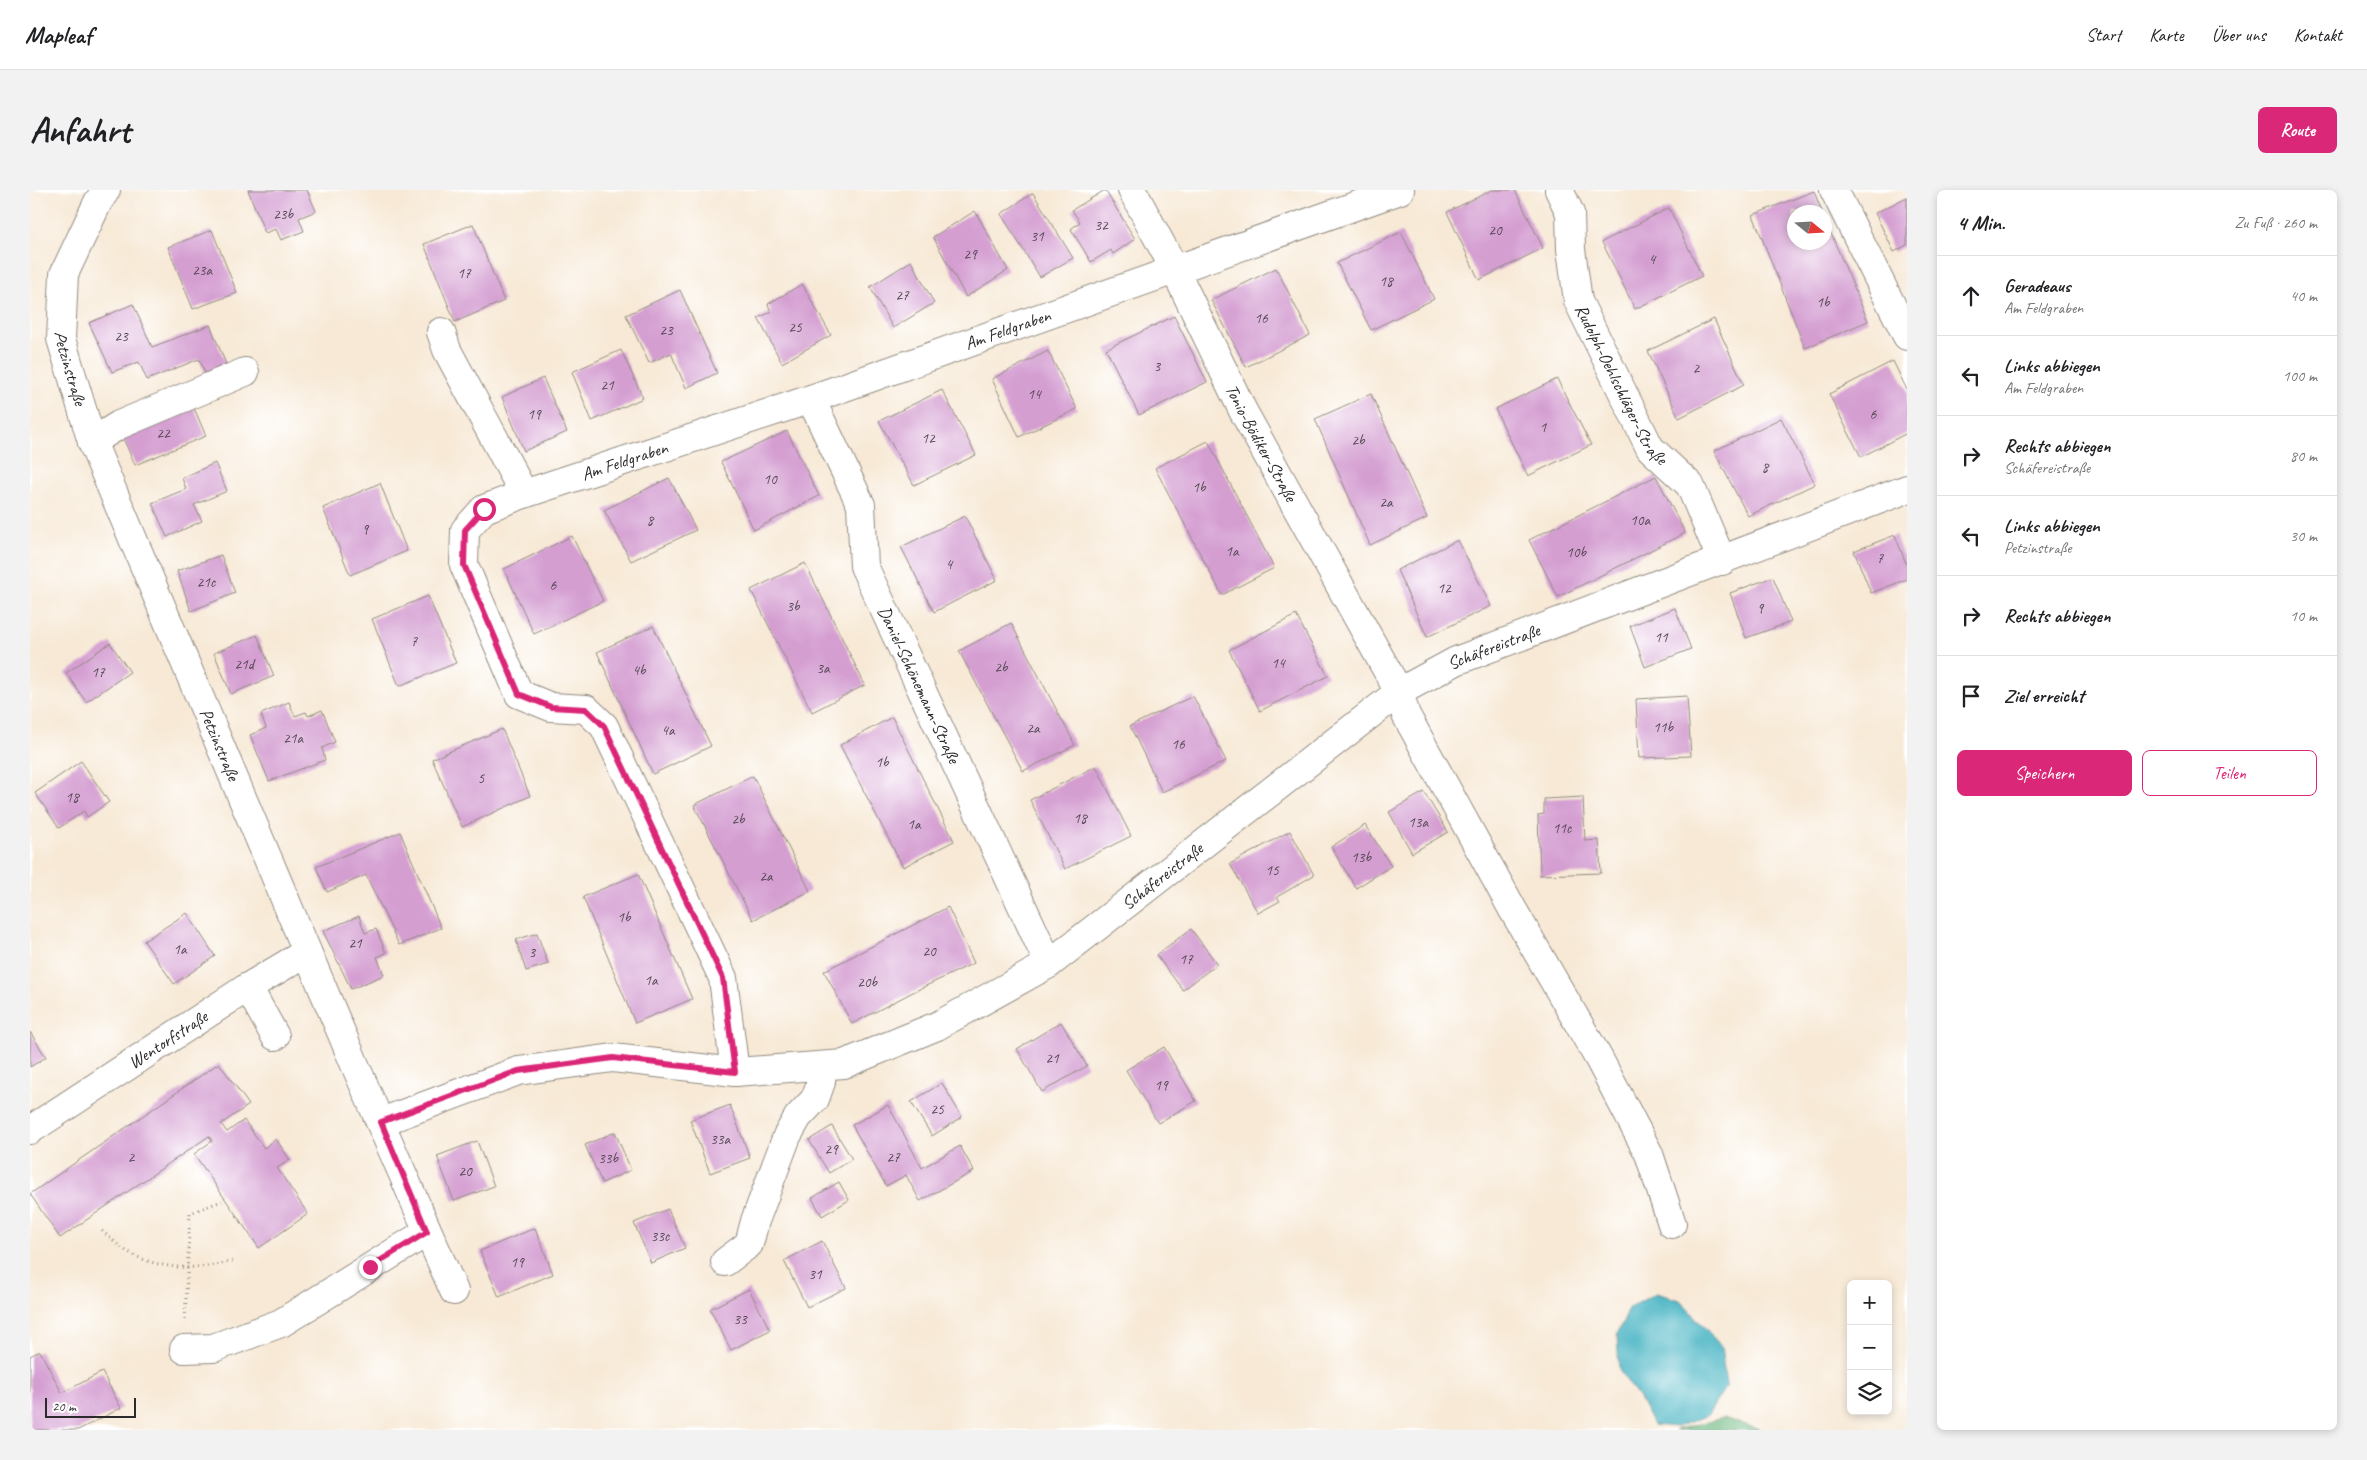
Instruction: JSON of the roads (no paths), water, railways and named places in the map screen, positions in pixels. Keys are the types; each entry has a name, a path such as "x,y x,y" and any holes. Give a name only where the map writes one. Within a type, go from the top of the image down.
{"street":[{"name":"Petzinstraße","path":"106,190 98,202 64,274 61,339 92,442 306,952 346,1066 381,1122 454,1291"},
{"name":"Tonio-Bödiker-Straße","path":"1132,190 1175,270 1243,411 1399,692 1406,715 1513,910 1599,1059 1649,1154 1672,1224"},
{"name":"Am Feldgraben","path":"735,1072 723,978 604,726 586,709 551,707 519,694 464,565 465,530 484,509 524,494 810,399 1400,190"},
{"name":"Rudolph-Oehlschläger-Straße","path":"1559,190 1570,213 1570,249 1578,301 1650,448 1690,485 1722,561"},
{"path":"1834,190 1907,336"},
{"path":"442,332 447,350 524,494"},
{"path":"92,442 119,425 245,372"},
{"name":"Daniel-Schönemann-Straße","path":"810,399 861,506 864,566 1049,964"},
{"name":"Schäfereistraße","path":"381,1122 518,1071 613,1058 735,1072 844,1064 936,1026 1049,964 1399,692 1456,661 1907,489"},
{"name":"Wentorfstraße","path":"30,1130 306,952"},
{"path":"248,988 275,1036"},
{"path":"725,1262 749,1244 754,1221 787,1136 798,1117 815,1100 821,1082 822,1066"},
{"path":"184,1350 213,1348 281,1323 366,1259 427,1232"}],"water":[{"path":"1656,1293 1680,1300 1721,1346 1726,1386 1708,1415 1677,1427 1653,1425 1640,1400 1619,1370 1617,1335 1629,1308"}]}
